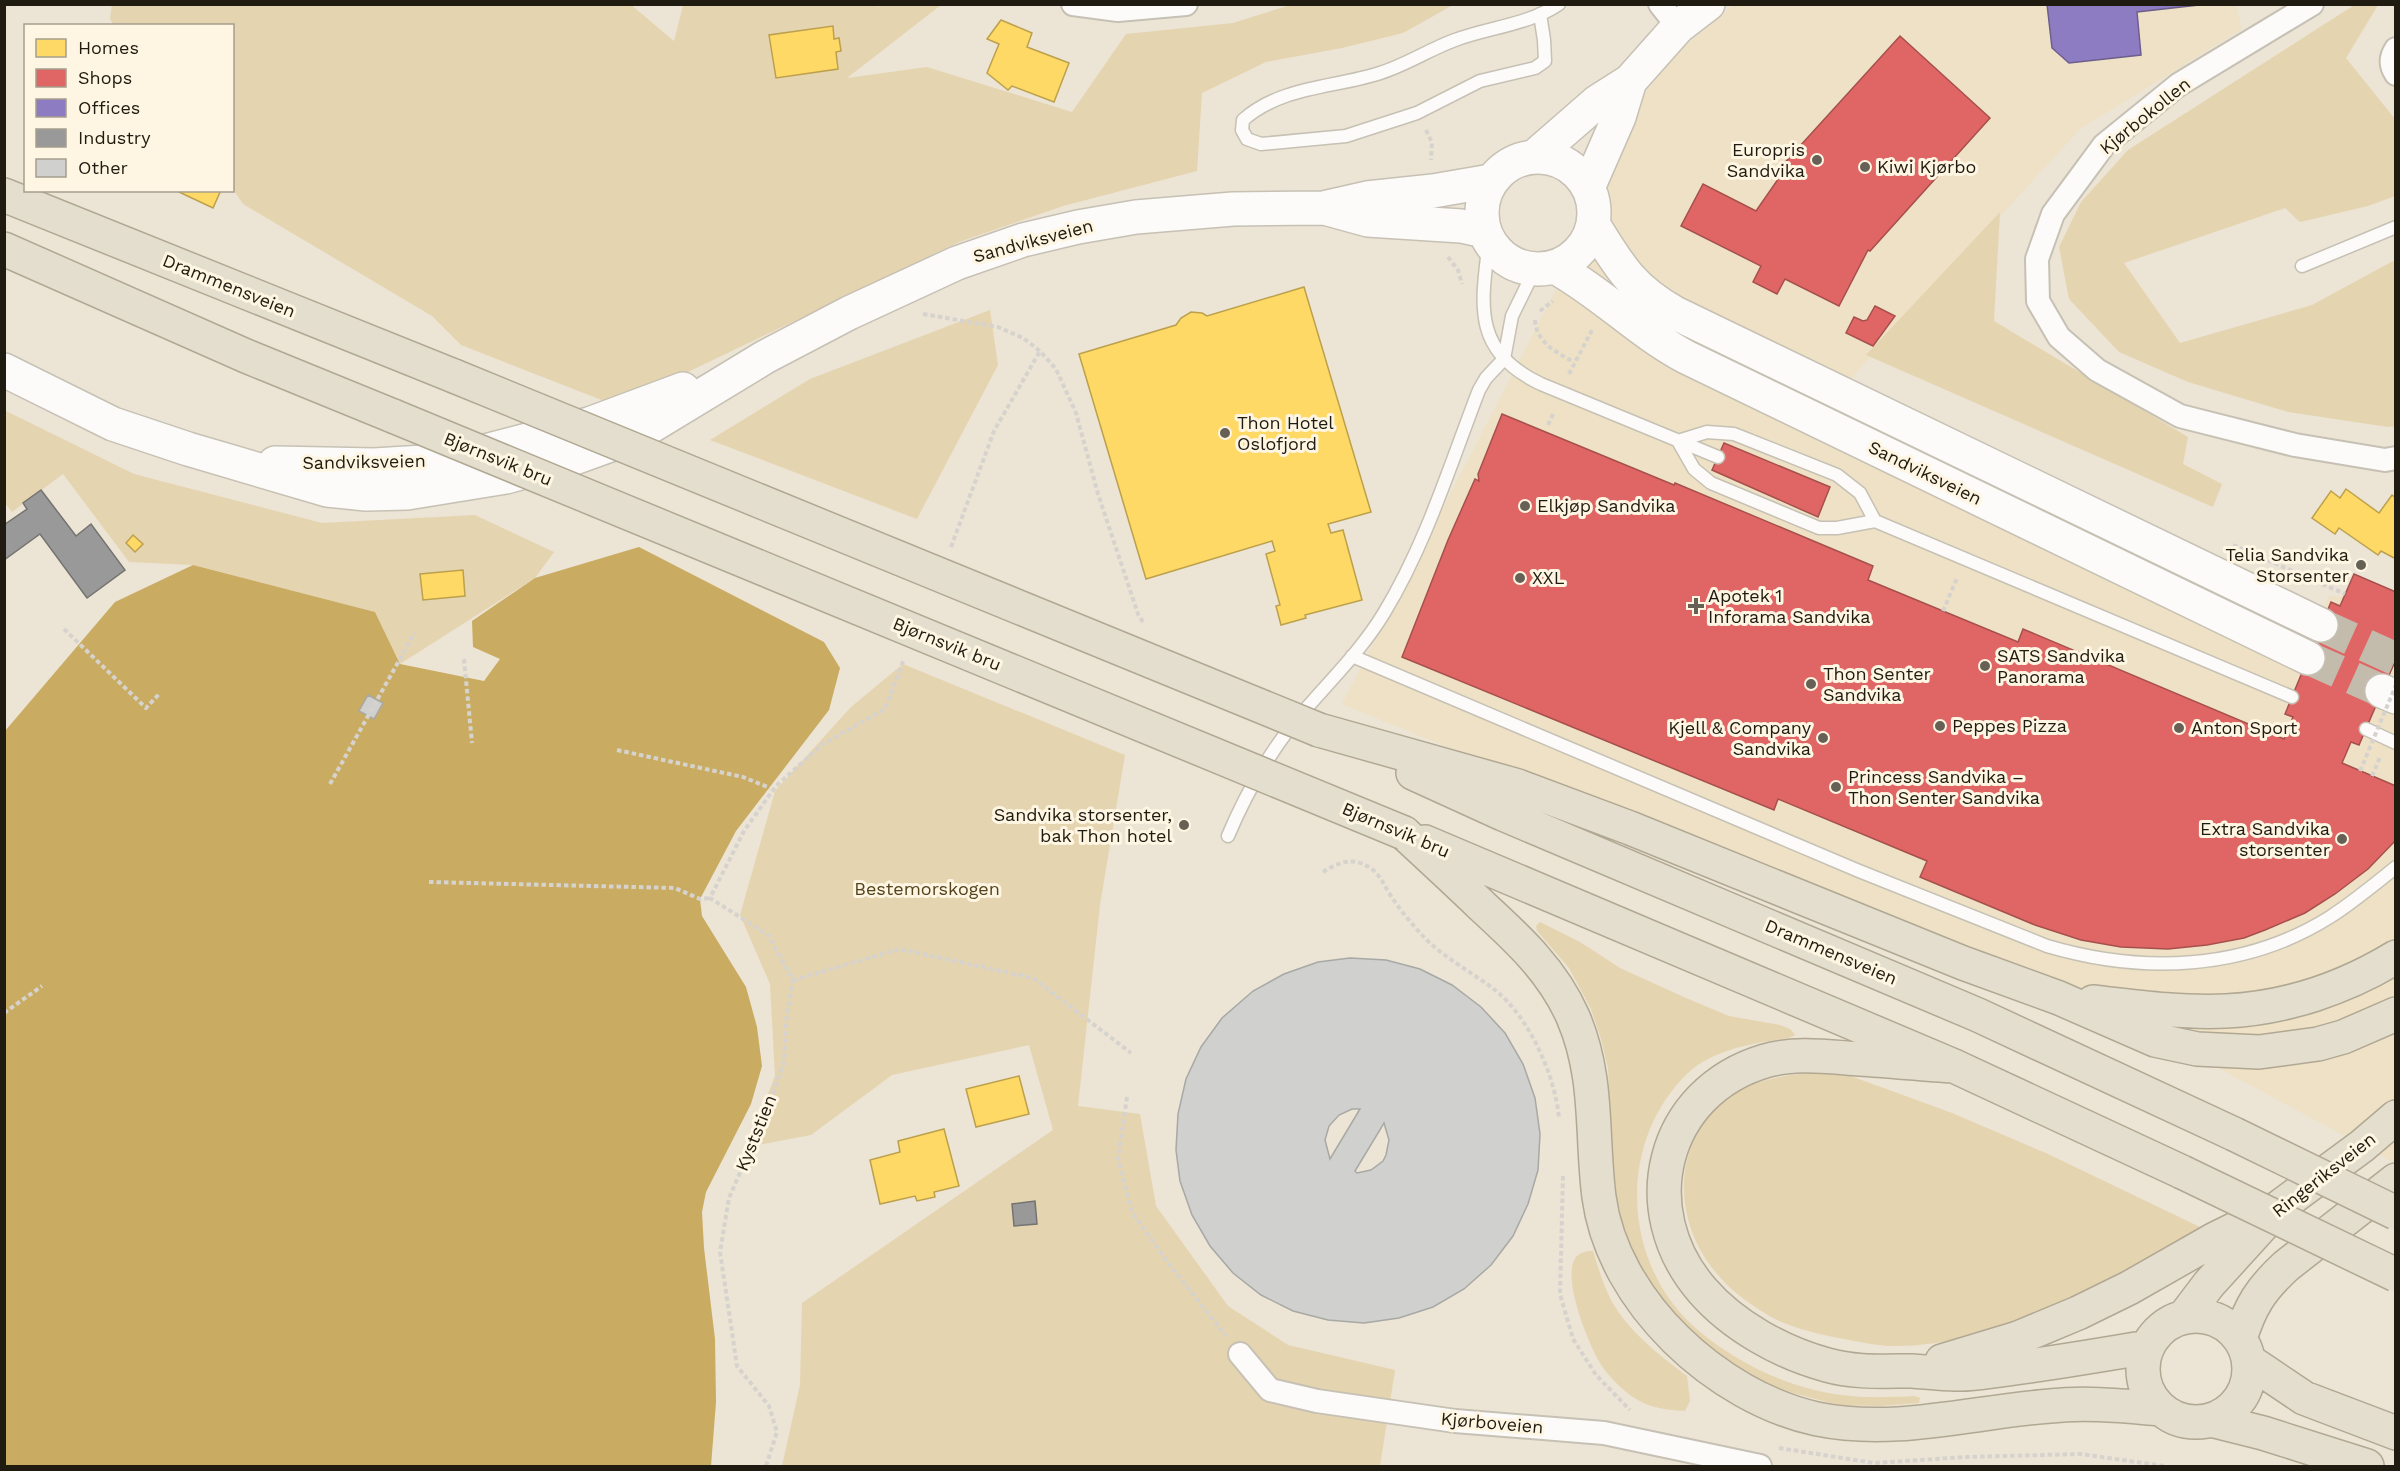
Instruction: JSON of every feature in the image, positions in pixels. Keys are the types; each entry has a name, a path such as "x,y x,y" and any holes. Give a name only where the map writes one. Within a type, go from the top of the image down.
{"highway":[{"name":"Drammensveien","path":"4,195 1318,730 1429,770 1503,814 1978,1015 2234,1134 2396,1213"},
{"name":"Bjørnsvik bru","path":"4,249 246,356 1404,833 1954,1066"},
{"path":"1429,770 1518,786 1630,828 1963,963 2059,998 2155,1040 2197,1048 2259,1052 2318,1044 2343,1037 2396,1014"},
{"path":"1404,833 1524,944 1545,968 1572,1014 1591,1077 1595,1112 1596,1168 1604,1224 1627,1278 1645,1305 1692,1354 1721,1377 1788,1411 1856,1425 1928,1422 2010,1410 2075,1404 2161,1409"},
{"path":"2059,998 2163,1009 2224,1011 2255,1008 2313,995 2347,983 2396,957"},
{"path":"2148,1347 1957,1374 1858,1371 1802,1357 1771,1343 1723,1311 1702,1291 1677,1252 1664,1206 1665,1176 1672,1144 1682,1120 1702,1098 1722,1082 1746,1068 1767,1061 1798,1056 1954,1066 2396,1275"},
{"name":"Ringeriksveien","path":"2184,1317 2209,1284 2278,1208 2362,1146 2396,1117"},
{"path":"2396,1180 2286,1266 2269,1281 2256,1298 2247,1317 2244,1350 2247,1386 2241,1398 2223,1416 2194,1422 2176,1418 2153,1401 2144,1380 2143,1369 2148,1347 2163,1328 2184,1317 2200,1316 2215,1319 2229,1327 2244,1350 2304,1398 2396,1433"},
{"path":"1911,1371 2018,1338 2078,1313 2129,1288 2215,1239 2278,1208"},
{"path":"2211,1420 2263,1433 2367,1467"}],"main road":[{"path":"1588,188 1619,117 1630,81 1669,16 1708,4"},
{"path":"1535,156 1551,158 1566,164 1579,174 1588,188 1594,206 1593,224 1586,243 1565,263 1545,268 1513,264 1504,258 1486,236 1482,205 1491,181 1510,164 1535,156 1597,102 1630,81"},
{"name":"Sandviksveien","path":"4,370 134,433 234,462 351,466 417,463 466,456 598,421 765,357 918,279 976,255 1034,237 1078,227 1172,213 1233,209 1323,208 1367,198 1433,191 1491,181"},
{"name":"Sandviksveien","path":"1323,208 1368,220 1461,226 1486,236"},
{"name":"Sandviksveien","path":"1593,224 1629,279 1651,299 1675,313 2321,625"},
{"name":"Sandviksveien","path":"1545,268 1586,285 1654,337 1686,357 2308,658"}],"street":[{"path":"1073,4 1118,10 1186,4"},
{"name":"Kjørbokollen","path":"2312,4 2178,85 2104,145 2053,214 2037,259 2038,301 2059,337 2097,370 2180,416 2295,445 2385,460 2396,458"},
{"path":"2396,49 2390,66 2396,74"},
{"name":"Kjørboveien","path":"1240,1354 1270,1390 1317,1401 1455,1421 1604,1433 1760,1467"}],"lane":[{"path":"1540,14 1545,61 1535,68 1480,81 1418,113 1346,136 1261,144 1247,139 1242,130 1243,120 1251,112 1283,96 1381,73 1456,39 1520,23 1559,4"},
{"path":"2302,266 2396,227"},
{"path":"1486,236 1483,313 1490,339 1504,359 1529,378 1718,457"},
{"path":"1228,836 1268,757 1352,656 1384,613 1405,575 1479,390 1486,378 1504,359 1512,316 1545,268"},
{"path":"1678,441 1707,432 1734,434 1837,475 1860,493 1875,521"},
{"path":"1678,441 1694,469 1711,483 1819,528 1837,528 1875,521 2292,697"},
{"path":"1352,656 1859,871 2048,946 2078,955 2107,960 2172,965 2214,961 2254,951 2290,938 2328,918 2361,896 2396,867"},
{"path":"2366,729 2396,743"}],"path":[{"path":"1418,113 1432,143 1431,165"},
{"path":"1445,254 1458,270 1463,291"},
{"path":"1539,311 1535,320 1539,334 1554,350 1574,362"},
{"path":"920,314 998,327 1023,338 1040,351 1056,369 1076,413 1098,494 1138,614 1144,624"},
{"path":"1548,425 1574,362 1594,326"},
{"path":"957,531 994,430 1040,351"},
{"path":"64,629 146,708 159,693"},
{"path":"330,784 415,632"},
{"path":"464,659 472,743"},
{"path":"710,898 744,831 776,786 823,744 885,709 898,673"},
{"path":"2360,771 2391,691"},
{"path":"617,750 743,777 770,788"},
{"path":"429,882 675,888 700,899 710,898 768,935 793,980 900,950 1033,978 1131,1053"},
{"name":"Kyststien","path":"766,1467 777,1432 770,1406 737,1366 720,1252 729,1198 766,1113 784,1062 786,1022 793,980"},
{"path":"4,1013 42,986"},
{"path":"1127,1097 1118,1158 1132,1212 1240,1354"}],"shaded area":[{"path":"1734,5 2236,5 2242,29 2080,129 1804,430 2297,667 2329,596 2395,600 2395,1163 2174,1044 1342,704 1560,282 1612,155 1645,94 1671,58"},
{"path":"639,547 824,642 840,668 829,710 736,831 700,899 702,916 746,987 757,1027 762,1066 751,1104 706,1192 702,1212 715,1339 716,1402 711,1466 5,1466 5,731 115,602 193,565 375,612 400,664 484,681 500,659 473,647 472,621 535,578"}],"green space":[{"path":"112,4 630,4 674,41 683,5 876,4 879,7 881,4 941,5 847,78 927,67 1072,112 1126,34 1233,23 1290,5 1453,5 1403,33 1342,48 1266,62 1202,93 1197,171 1063,206 959,242 617,406 461,345 432,316 243,204 234,190 234,24 113,24 110,19"},
{"path":"2356,4 2378,5 2346,58 2395,119 2395,196 2368,206 2300,222 2285,208 2124,263 2180,343 2312,305 2395,260 2396,426 2388,427 2288,412 2188,382 2119,352 2069,299 2059,247 2081,202 2128,150"},
{"path":"2000,212 1994,321 2188,437 2183,464 2222,484 2213,507 1866,355"},
{"path":"990,310 998,365 917,519 710,440 810,379"},
{"path":"4,410 134,474 322,523 475,515 554,552 535,578 400,664 375,612 193,565 129,562 63,474 12,512 5,503"},
{"name":"Bestemorskogen","path":"903,664 1125,755 1100,905 1078,1106 1140,1114 1156,1206 1228,1306 1288,1345 1395,1370 1380,1466 782,1466 800,1385 802,1303 1053,1130 1029,1045 892,1075 811,1135 747,1147 775,1076 770,984 740,915 775,791 851,707"},
{"path":"1540,922 1580,942 1620,968 1686,998 1729,1016 1780,1025 1790,1029 1795,1035 1736,1048 1698,1065 1688,1073 1664,1102 1648,1134 1639,1169 1637,1204 1642,1240 1655,1274 1673,1304 1715,1344 1751,1366 1790,1383 1851,1396 1915,1396 1920,1398 1919,1403 1880,1406 1838,1405 1770,1387 1724,1360 1692,1337 1643,1278 1627,1243 1613,1180 1608,1068 1601,1039 1591,1009 1569,968 1537,931 1536,926"},
{"path":"1817,1072 1848,1075 1952,1113 2048,1154 2202,1228 2095,1287 2051,1308 1982,1335 1923,1345 1887,1346 1824,1335 1785,1323 1766,1314 1737,1294 1719,1276 1703,1254 1692,1231 1685,1206 1684,1180 1688,1156 1698,1133 1713,1112 1734,1094 1764,1081"},
{"path":"1593,1251 1611,1300 1626,1322 1645,1342 1687,1376 1690,1401 1685,1411 1666,1409 1641,1402 1626,1392 1600,1363 1583,1326 1572,1279 1572,1266 1576,1257 1584,1252"}],"building: Homes":[{"path":"1001,20 1032,33 1027,47 1069,63 1054,102 1012,86 1008,90 987,73 999,44 987,39"},
{"path":"833,26 834,39 839,38 841,51 836,52 838,69 776,78 769,35"},
{"path":"179,192 220,192 213,208"},
{"name":"Thon Hotel Oslofjord","path":"1304,287 1371,512 1328,524 1331,533 1343,530 1362,600 1305,615 1306,618 1281,625 1276,606 1280,605 1266,554 1275,551 1272,541 1146,579 1079,354 1176,325 1181,318 1191,312 1207,316"},
{"path":"2346,489 2379,513 2392,495 2396,498 2396,559 2381,551 2378,555 2339,528 2335,534 2312,518 2331,491 2340,498"},
{"path":"133,535 143,544 135,552 126,543"},
{"path":"463,570 465,596 423,600 420,574"},
{"path":"1019,1076 1029,1114 976,1127 966,1089"},
{"path":"944,1129 959,1186 934,1192 935,1197 917,1201 915,1196 880,1204 870,1160 900,1152 898,1141"}],"building: Shops":[{"path":"1900,36 1990,118 1870,251 1868,250 1839,306 1785,279 1777,294 1753,282 1761,266 1681,226 1703,184 1756,211 1783,172 1779,169"},
{"path":"1875,306 1895,316 1873,346 1846,333 1854,317 1863,321 1867,320"},
{"name":"Thon Senter Sandvika","path":"1502,414 1873,566 1868,580 2018,642 2023,629 2284,739 2293,717 2285,714 2331,602 2340,606 2354,574 2396,592 2396,659 2359,745 2351,742 2342,763 2396,786 2396,840 2368,869 2335,894 2305,913 2244,938 2168,949 2121,947 2081,940 2035,925 1920,877 1927,861 1778,799 1774,810 1402,657 1448,540 1475,479 1479,481 1478,474"},
{"name":"Thon Senter Sandvika","path":"1502,414 1873,566 1868,580 2018,642 2023,629 2284,739 2293,717 2285,714 2331,602 2340,606 2354,574 2396,592 2396,659 2359,745 2351,742 2342,763 2396,786 2396,840 2368,869 2335,894 2305,913 2244,938 2168,949 2121,947 2081,940 2035,925 1920,877 1927,861 1778,799 1774,810 1402,657 1448,540 1475,479 1479,481 1478,474"},
{"path":"1724,443 1830,487 1818,517 1712,470"}],"building: Offices":[{"path":"2047,4 2208,4 2137,12 2141,55 2069,63 2052,48"}],"building: Industry":[{"path":"41,490 76,536 91,524 125,570 87,598 40,534 4,560 4,525 27,509 23,503"},
{"path":"1035,1201 1037,1224 1014,1226 1012,1204"}],"building: Other":[{"path":"368,695 383,703 374,719 359,711"},
{"path":"1350,958 1386,960 1420,969 1452,985 1481,1007 1505,1033 1523,1064 1535,1098 1540,1134 1538,1170 1528,1204 1513,1236 1491,1265 1464,1289 1433,1307 1399,1318 1364,1323 1328,1320 1293,1311 1261,1295 1233,1273 1210,1246 1192,1215 1180,1181 1176,1150 1178,1114 1186,1079 1201,1047 1222,1018 1253,991 1284,974 1318,962","holes":["1352,1109 1360,1109 1330,1159 1325,1140 1329,1126 1339,1115","1384,1123 1389,1140 1383,1161 1371,1170 1357,1173 1355,1171"]}],"tunnel":[{"path":"2321,625 2396,659"},
{"path":"2308,658 2382,691"}],"place":[{"name":"Europris Sandvika","path":"1817,160"},
{"name":"Kiwi Kjørbo","path":"1865,167"},
{"name":"Thon Hotel Oslofjord","path":"1225,433"},
{"name":"Elkjøp Sandvika","path":"1525,506"},
{"name":"Telia Sandvika Storsenter","path":"2361,565"},
{"name":"XXL","path":"1520,578"},
{"name":"Apotek 1 Inforama Sandvika","path":"1696,606"},
{"name":"SATS Sandvika Panorama","path":"1985,666"},
{"name":"Thon Senter Sandvika","path":"1811,684"},
{"name":"Peppes Pizza","path":"1940,726"},
{"name":"Anton Sport","path":"2179,728"},
{"name":"Kjell & Company Sandvika","path":"1823,738"},
{"name":"Princess Sandvika – Thon Senter Sandvika","path":"1836,787"},
{"name":"Sandvika storsenter, bak Thon hotel","path":"1184,825"},
{"name":"Extra Sandvika storsenter","path":"2342,839"}]}
